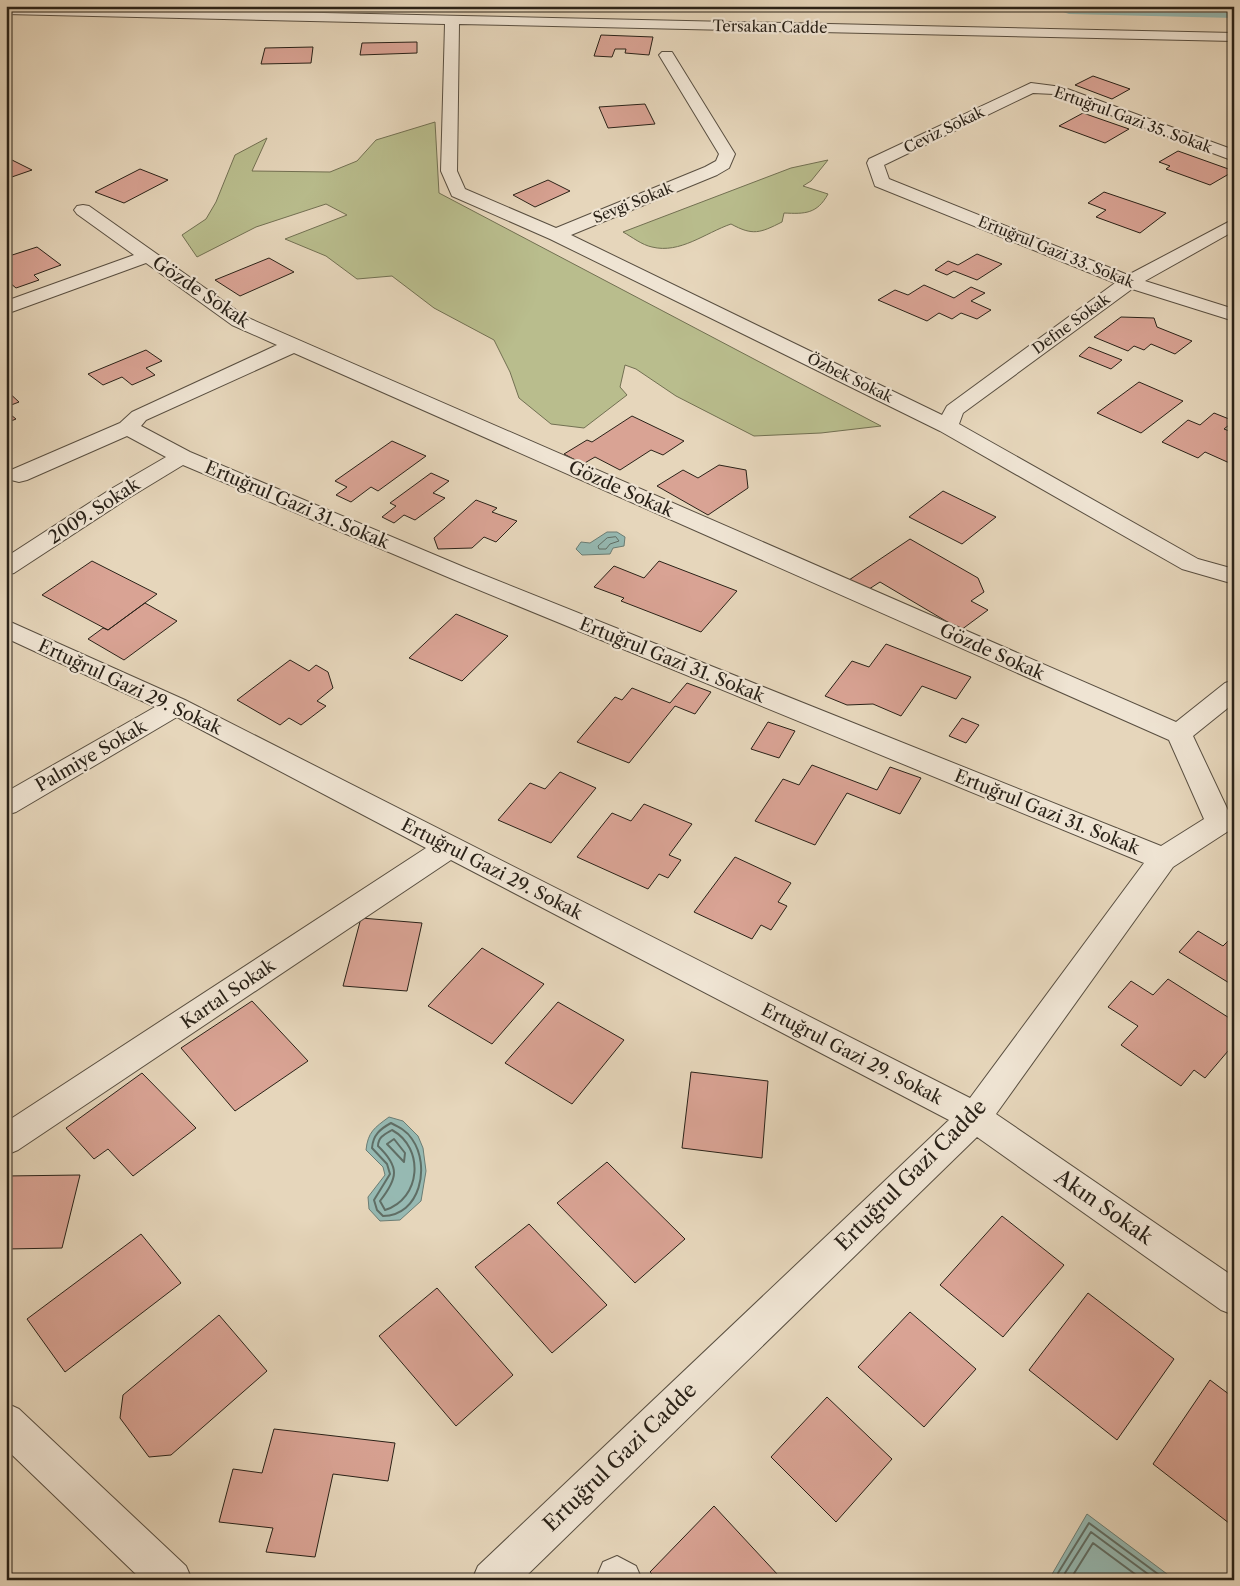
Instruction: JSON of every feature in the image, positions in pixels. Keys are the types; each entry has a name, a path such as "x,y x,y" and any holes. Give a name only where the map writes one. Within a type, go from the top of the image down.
{"street":[{"name":"Tersakan Cadde","path":"6,10 1234,37"},
{"name":"Özbek Sokak","path":"452,20 449,171 458,192 556,235 948,426 1190,564 1234,577"},
{"name":"Sevgi Sokak","path":"556,235 711,172 723,164 727,154 667,55"},
{"name":"Ertuğrul Gazi 35. Sokak","path":"1031,88 1056,90 1234,156"},
{"name":"Ceviz Sokak","path":"881,182 875,162 1031,88"},
{"name":"Ertuğrul Gazi 33. Sokak","path":"881,182 1129,282 1234,315"},
{"name":"Gözde Sokak","path":"83,210 239,321 1179,734"},
{"name":"Defne Sokak","path":"948,426 954,410 1129,282 1234,224"},
{"path":"6,308 148,256"},
{"path":"19,475 128,428 139,416 294,345"},
{"name":"Ertuğrul Gazi 31. Sokak","path":"128,428 182,457 476,580 1163,859"},
{"name":"2009. Sokak","path":"6,568 119,494 182,457"},
{"name":"Ertuğrul Gazi 29. Sokak","path":"6,628 176,706 974,1117"},
{"path":"1179,734 1234,689"},
{"name":"Palmiye Sokak","path":"6,805 176,706"},
{"name":"Ertuğrul Gazi Cadde","path":"492,1580 974,1117 1163,859 1227,827 1179,734"},
{"name":"Kartal Sokak","path":"6,1140 449,847"},
{"name":"Akın Sokak","path":"974,1117 1234,1298"},
{"path":"6,1422 172,1580"}],"green space":[{"path":"435,122 439,193 881,426 821,433 754,436 676,396 636,369 625,365 620,387 627,395 584,428 551,424 519,398 510,372 494,340 434,308 392,276 357,279 326,256 285,239 347,215 326,204 256,227 197,257 182,235 206,219 216,202 235,155 267,138 252,171 330,172 357,161 376,140"},
{"path":"828,160 811,181 803,186 828,194 824,201 815,209 804,213 784,213 782,222 768,229 751,232 731,224 692,242 672,248 645,245 623,232 791,168"}],"water":[{"path":"607,532 617,532 625,537 624,546 613,548 610,554 582,555 576,549 581,542 590,543"},
{"path":"389,1117 403,1121 418,1136 423,1148 426,1171 421,1201 400,1220 380,1221 369,1209 368,1197 385,1175 383,1167 366,1150 370,1135 379,1124"},
{"path":"1087,1514 1175,1580 1056,1580 1051,1576"}],"building":[{"path":"601,35 653,37 649,55 625,53 626,49 615,49 612,57 594,56"},
{"path":"417,42 417,53 360,55 362,43"},
{"path":"313,47 311,63 261,64 265,48"},
{"path":"1093,76 1130,89 1112,99 1075,85"},
{"path":"645,104 655,124 608,128 599,107"},
{"path":"1083,113 1129,129 1105,143 1059,126"},
{"path":"1178,151 1234,171 1210,185 1166,169 1170,166 1159,162"},
{"path":"6,157 32,170 6,179"},
{"path":"140,169 168,180 124,203 95,192"},
{"path":"548,180 570,191 535,207 513,195"},
{"path":"1104,192 1166,213 1140,233 1096,217 1106,210 1088,203"},
{"path":"37,247 61,265 34,275 39,280 16,288 10,283 6,284 6,257"},
{"path":"977,254 1002,264 977,280 954,271 947,275 935,270 948,261 958,265"},
{"path":"269,258 294,272 240,296 215,280"},
{"path":"924,285 954,298 971,287 985,293 971,301 991,310 977,319 961,313 952,319 939,313 927,321 878,300 895,290 908,295"},
{"path":"1121,317 1154,318 1157,327 1192,341 1175,354 1151,344 1144,350 1134,346 1128,351 1094,337"},
{"path":"1089,347 1122,360 1111,369 1079,356"},
{"path":"146,350 162,361 146,368 155,375 132,385 122,377 103,385 88,374"},
{"path":"1139,382 1183,401 1141,433 1097,413"},
{"path":"6,390 19,402 6,407"},
{"path":"6,411 16,419 6,423"},
{"path":"1214,413 1234,421 1224,429 1234,433 1234,465 1205,452 1198,458 1162,442 1188,420 1200,425"},
{"path":"632,416 684,441 663,455 651,450 620,470 595,457 583,464 564,454 587,440 592,442"},
{"path":"392,441 426,456 378,491 371,487 351,502 336,495 347,487 335,481"},
{"path":"719,465 746,470 748,488 708,515 657,486 683,470 698,478"},
{"path":"431,473 449,481 433,493 445,498 415,520 404,515 394,523 382,517 396,506 390,503"},
{"path":"943,491 996,517 962,544 909,517"},
{"path":"476,500 497,508 492,512 517,521 496,542 484,537 472,548 438,549 434,538"},
{"path":"910,539 978,578 984,592 971,601 988,610 961,630 880,582 866,591 849,580"},
{"path":"92,561 157,594 108,630 42,595"},
{"path":"659,561 737,591 701,632 621,601 624,598 594,587 614,566 644,578"},
{"path":"145,603 177,621 124,660 88,639 103,628 108,630"},
{"path":"456,614 508,636 462,681 409,658"},
{"path":"886,644 971,677 956,699 922,686 901,716 873,704 847,705 825,696 852,661 869,667"},
{"path":"290,660 309,671 316,665 328,672 333,688 317,701 326,706 301,725 289,718 280,725 237,700"},
{"path":"687,683 711,692 695,714 675,706 629,763 577,742 615,697 622,700 632,688 670,703"},
{"path":"962,718 979,725 966,743 949,736"},
{"path":"768,722 795,731 779,758 751,749"},
{"path":"812,765 877,790 890,767 921,778 900,814 847,793 815,845 755,821 783,779 799,785"},
{"path":"560,772 596,788 551,843 498,820 530,783 545,789"},
{"path":"644,804 692,824 669,855 681,860 668,878 659,874 648,889 577,857 612,813 631,821"},
{"path":"735,857 791,883 778,902 787,906 771,930 761,925 752,939 694,912"},
{"path":"361,918 422,923 407,991 343,986"},
{"path":"1198,931 1223,946 1234,935 1234,986 1179,952"},
{"path":"482,948 544,984 492,1044 428,1006"},
{"path":"1168,979 1234,1021 1234,1044 1205,1078 1194,1070 1181,1086 1121,1045 1138,1026 1108,1007 1131,981 1153,995"},
{"path":"252,1001 308,1061 235,1111 181,1048"},
{"path":"558,1002 624,1040 572,1104 505,1063"},
{"path":"691,1072 768,1081 762,1158 682,1148"},
{"path":"142,1073 196,1128 133,1176 108,1149 94,1159 66,1128"},
{"path":"607,1162 685,1239 635,1283 557,1203"},
{"path":"80,1175 62,1248 6,1249 6,1176"},
{"path":"1002,1216 1064,1265 1003,1337 940,1285"},
{"path":"529,1224 607,1305 552,1353 475,1267"},
{"path":"141,1234 181,1283 65,1372 27,1319"},
{"path":"437,1288 513,1375 456,1426 379,1336"},
{"path":"1088,1293 1174,1359 1117,1440 1029,1370"},
{"path":"910,1312 976,1369 924,1427 858,1367"},
{"path":"219,1315 267,1371 171,1455 149,1457 120,1418 123,1395"},
{"path":"1210,1380 1234,1398 1234,1527 1153,1464"},
{"path":"827,1397 892,1459 836,1522 771,1457"},
{"path":"274,1429 395,1443 388,1481 333,1474 315,1557 266,1552 273,1528 219,1522 233,1469 262,1473"},
{"path":"714,1506 778,1575 773,1580 658,1580 650,1572"}],"waterway":[{"path":"1069,6 1234,10"}]}
